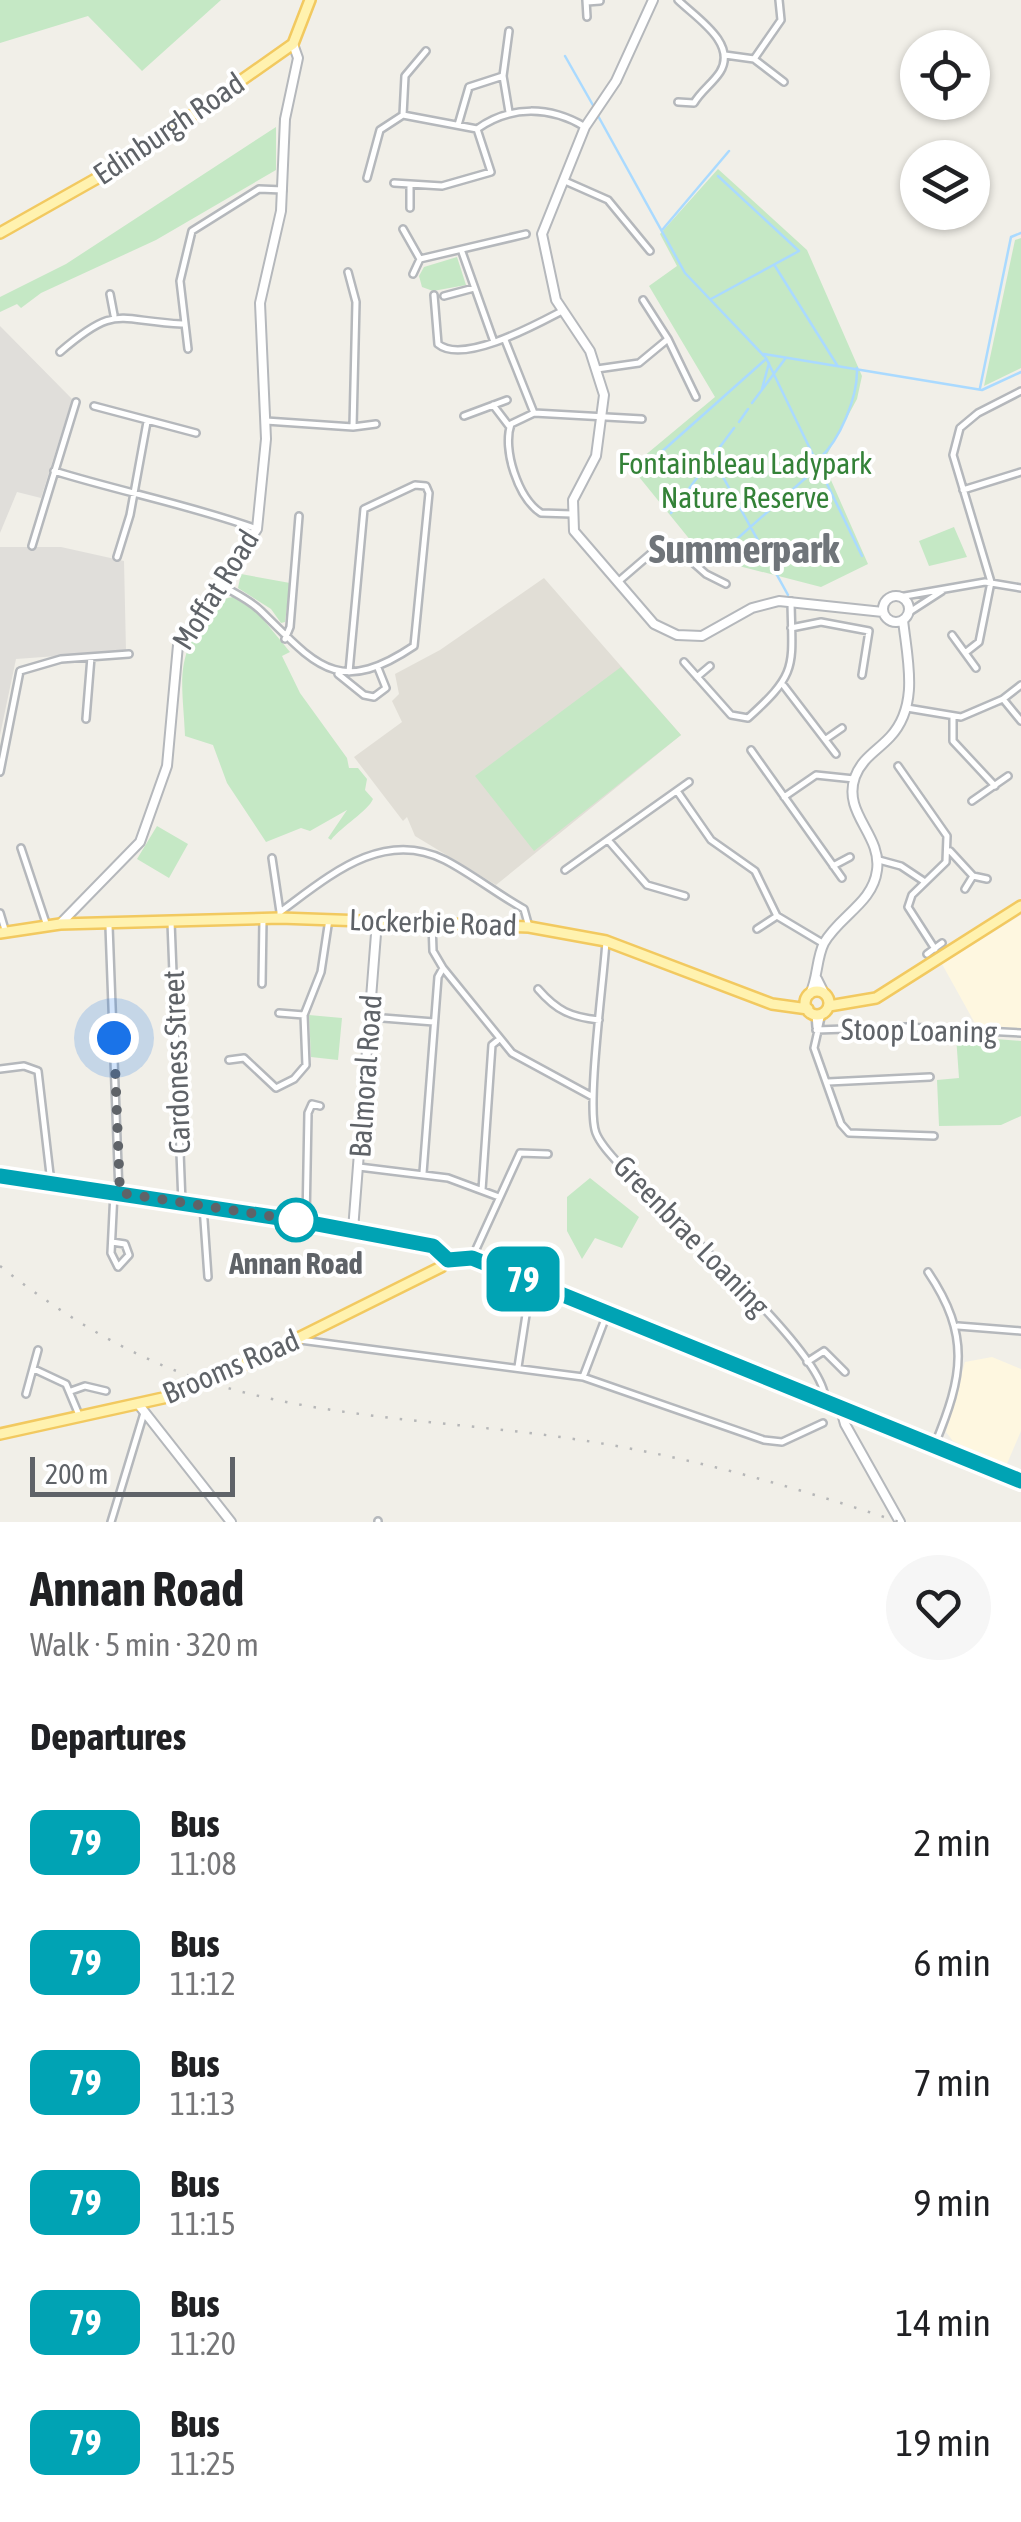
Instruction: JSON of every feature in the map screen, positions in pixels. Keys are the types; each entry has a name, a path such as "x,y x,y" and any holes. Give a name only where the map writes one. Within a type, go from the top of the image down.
{"main road":[{"path":"293,44 310,0"},
{"name":"Edinburgh Road","path":"0,232 124,163 293,44"},
{"name":"Lockerbie Road","path":"60,924 110,926 280,915 529,926 606,941 772,1004 821,1006 876,998 1021,906"},
{"path":"3,933 60,924"},
{"path":"793,1005 808,996"},
{"path":"808,996 821,1006"},
{"path":"808,996 821,1006"},
{"path":"0,1176 306,1222 433,1246 448,1260 472,1258 824,1398 842,1410 862,1413 1021,1481"},
{"name":"Brooms Road","path":"0,1434 142,1409 297,1340 441,1268 448,1260"}],"street":[{"path":"653,0 626,60 585,127 542,234 548,276 562,311 598,369 604,416 596,454 578,488 572,514 580,541 654,624 689,637 714,631 752,608 791,601 883,612 891,621 906,616 944,590"},
{"path":"678,0 714,34 724,55 722,69 694,103 678,102"},
{"path":"754,59 781,20 779,0"},
{"path":"588,17 586,1 600,1"},
{"path":"509,31 503,76 510,112"},
{"name":"Moffat Road","path":"60,924 131,854 144,832 170,750 178,645 257,529 266,420 260,303 283,190 285,118 298,58 293,44"},
{"path":"402,115 400,99 405,76 426,51"},
{"path":"724,55 754,59 784,82"},
{"path":"458,125 469,88 503,76"},
{"path":"367,178 380,130 402,115 477,128 510,112 538,110 585,127"},
{"path":"394,183 442,186 491,172 477,128"},
{"path":"562,180 608,200 650,251"},
{"path":"410,184 410,208"},
{"path":"188,349 182,324 180,281 192,231 259,188 283,190"},
{"path":"404,229 420,258"},
{"path":"420,258 462,252 526,234"},
{"path":"462,252 494,342"},
{"path":"413,274 420,258"},
{"path":"348,272 356,302 353,427"},
{"path":"444,296 474,288"},
{"path":"110,294 114,316"},
{"path":"434,294 438,344 444,350 504,340 562,311"},
{"path":"643,300 668,338 696,396"},
{"path":"60,352 85,330 114,316 182,324"},
{"path":"598,369 639,363 668,338"},
{"path":"504,340 534,413"},
{"path":"965,653 979,642 991,582 953,455 960,428 978,413 1021,391"},
{"path":"464,416 507,400"},
{"path":"32,546 76,402"},
{"path":"493,405 509,426 518,486 526,500 541,513 572,514"},
{"path":"94,406 196,433"},
{"path":"509,426 534,413 642,420"},
{"path":"266,420 353,427 376,424"},
{"path":"117,557 134,496 147,422"},
{"path":"54,471 134,496 187,504 257,529"},
{"path":"963,490 1021,472"},
{"path":"336,672 349,672 378,668 414,646 429,493 421,484 364,508 349,672"},
{"path":"285,639 290,626 299,516"},
{"path":"617,583 662,544 670,543 706,574 726,584"},
{"path":"883,612 887,600 899,597 991,582 1021,588"},
{"path":"221,585 258,607 307,658 336,672 364,696 374,697 386,688 378,668"},
{"path":"808,996 817,979 824,944 869,893 878,860 852,799 854,780 868,755 892,736 904,707 912,662 908,604 899,597"},
{"path":"684,662 739,718 748,718 784,686 791,664 791,601"},
{"path":"791,628 821,622 868,631 862,676"},
{"path":"952,635 976,668"},
{"path":"0,772 20,671 43,662 129,654"},
{"path":"86,719 90,656"},
{"path":"697,677 710,666"},
{"path":"904,707 953,717 976,714 1021,685"},
{"path":"784,686 836,754"},
{"path":"1003,699 1021,720"},
{"path":"953,717 952,742 995,786"},
{"path":"826,739 842,728"},
{"path":"751,750 842,878"},
{"path":"748,766 760,765"},
{"path":"898,766 947,836 950,852 946,862 912,895 908,908 935,949"},
{"path":"784,797 816,774 854,780"},
{"path":"972,802 1008,776"},
{"path":"565,870 689,782"},
{"path":"899,789 909,782"},
{"path":"677,791 711,840 756,871 776,916 824,944"},
{"path":"608,840 647,885 685,896"},
{"path":"20,848 48,928"},
{"path":"272,858 280,915 352,860 414,849 428,853 524,910 529,926"},
{"path":"950,852 973,876 987,879"},
{"path":"834,866 850,856"},
{"path":"878,860 900,866 925,882"},
{"path":"964,888 973,876"},
{"path":"0,913 3,933"},
{"path":"756,929 776,916"},
{"path":"262,984 263,918"},
{"path":"229,1060 244,1058 276,1088 294,1079 306,1065 304,1015 321,972 328,919"},
{"name":"Balmoral Road","path":"353,1230 378,921"},
{"name":"Cardoness Street","path":"172,922 182,1202"},
{"path":"432,924 433,951 498,1041 512,1053 594,1098"},
{"path":"110,926 117,1193 112,1242 112,1257 118,1267 129,1255 124,1244 112,1242"},
{"name":"Greenbrae Loaning","path":"606,941 594,1126 612,1155 798,1349 820,1378 824,1398"},
{"path":"928,954 942,944"},
{"path":"423,1173 434,1022 443,968"},
{"path":"817,979 821,1006 814,1048 841,1124 849,1133 934,1136"},
{"path":"538,989 552,1006 571,1017 599,1020"},
{"path":"280,1013 304,1015"},
{"path":"370,1018 434,1022"},
{"name":"Stoop Loaning","path":"816,1030 932,1027 1021,1033"},
{"path":"482,1190 492,1045 498,1041"},
{"path":"0,1069 24,1066 38,1071 51,1183"},
{"path":"826,1082 930,1077"},
{"path":"306,1222 308,1113 312,1104 320,1106"},
{"path":"472,1258 520,1153 548,1154"},
{"path":"359,1167 423,1173 499,1196"},
{"path":"202,1206 208,1276"},
{"path":"928,1272 958,1326 956,1392 935,1444"},
{"path":"518,1366 531,1282"},
{"path":"583,1376 608,1312"},
{"path":"958,1326 1021,1331"},
{"path":"297,1340 583,1376 764,1440 782,1442 823,1424"},
{"path":"26,1394 38,1350"},
{"path":"807,1362 824,1351 844,1372"},
{"path":"34,1369 54,1375 71,1391 80,1418"},
{"path":"71,1391 85,1386 106,1391"},
{"path":"111,1522 142,1409"},
{"path":"142,1409 231,1522"},
{"path":"842,1410 845,1424 899,1518"}],"shaded area":[{"path":"0,326 72,399 41,498 17,492 0,533"},
{"path":"0,547 61,547 124,561 126,651 16,659 0,735"},
{"path":"544,578 681,735 496,885 415,836 407,817 403,821 354,757 402,722 392,701 399,694 395,674 440,650"},
{"path":"1021,915 1021,1031 977,1027 942,964"},
{"path":"992,1357 1021,1369 1021,1431 1006,1466 953,1441 946,1432 965,1362"}],"green space":[{"path":"0,0 221,0 142,71 88,16 0,43"},
{"path":"276,127 276,170 156,240 41,293 21,308 17,304 0,312 0,297 66,264"},
{"name":"Fontainbleau Ladypark Nature Reserve","path":"718,169 807,250 862,376 857,399 823,462 868,564 821,587 704,557 631,467 715,397 649,286 677,266 660,234"},
{"path":"1021,238 1021,368 984,386 1015,240"},
{"path":"457,257 466,285 433,291 422,287 419,276 424,267"},
{"path":"954,527 967,557 929,566 919,541"},
{"path":"241,574 290,583 285,622 281,623 271,609 238,588"},
{"path":"233,597 257,612 290,652 282,656 300,693 347,758 349,768 358,768 367,779 365,790 373,799 331,840 328,838 347,810 310,831 301,828 266,842 227,783 213,745 185,736 185,658 198,630 217,606"},
{"path":"621,667 681,735 534,851 475,776"},
{"path":"157,826 188,844 169,878 137,859"},
{"path":"309,1015 342,1018 338,1060 311,1057"},
{"path":"956,1036 1021,1041 1021,1116 1001,1125 939,1126 937,1080 959,1078"},
{"path":"590,1178 639,1217 622,1248 595,1238 582,1259 567,1231 567,1197"}],"waterway":[{"path":"565,56 594,107"},
{"path":"597,114 685,273 766,358 862,556"},
{"path":"663,229 729,151"},
{"path":"711,299 799,251 718,176"},
{"path":"980,388 1011,237 1021,233"},
{"path":"775,266 837,365"},
{"path":"764,354 982,390 1021,372"},
{"path":"640,471 766,359"},
{"path":"752,403 785,359"},
{"path":"762,389 769,363"},
{"path":"819,459 846,417 857,368"},
{"path":"739,422 748,409"},
{"path":"671,513 734,428"},
{"path":"712,457 788,595"},
{"path":"711,562 818,467"}],"railway":[{"path":"0,1266 49,1302 127,1349 211,1383 306,1406 637,1450 751,1476 899,1522"}],"bus line":[{"name":"79","path":"0,1176 306,1222 433,1246 448,1260 472,1258 824,1398 842,1410 862,1413 1021,1481"}],"place":[{"name":"Annan Road","path":"296,1220"}],"district":[{"name":"Summerpark","path":"744,549"}],"route":[{"path":"114,1038 120,1193 296,1220"}]}
